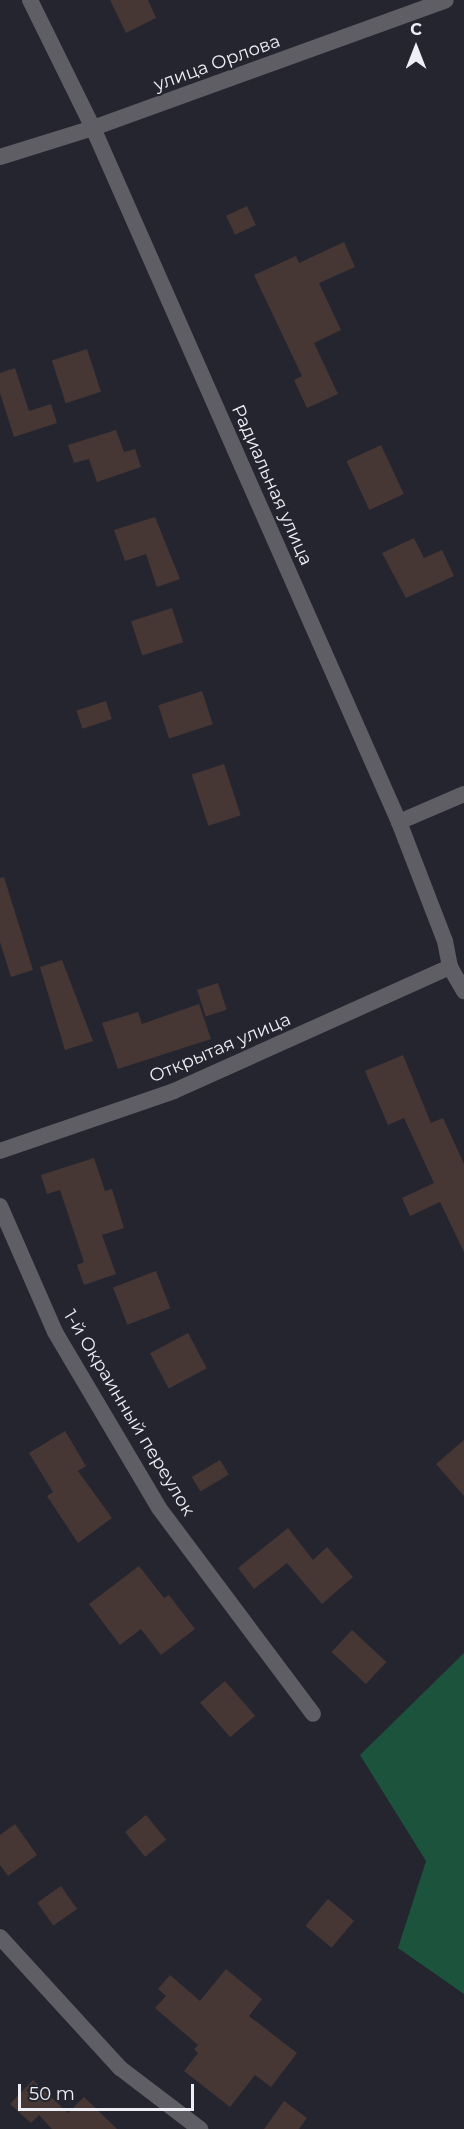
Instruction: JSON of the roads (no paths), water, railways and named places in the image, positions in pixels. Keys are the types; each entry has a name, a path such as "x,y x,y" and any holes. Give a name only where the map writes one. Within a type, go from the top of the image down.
{"street":[{"name":"Радиальная улица","path":"30,0 93,128 399,822 445,940 450,967 464,992"},
{"name":"улица Орлова","path":"0,157 93,128 446,0"},
{"path":"399,822 464,794"},
{"name":"Открытая улица","path":"0,1151 174,1091 450,967"},
{"name":"1-й Окраинный переулок","path":"0,1206 55,1332 159,1508 313,1714"},
{"path":"0,1937 120,2068 200,2129"}]}
